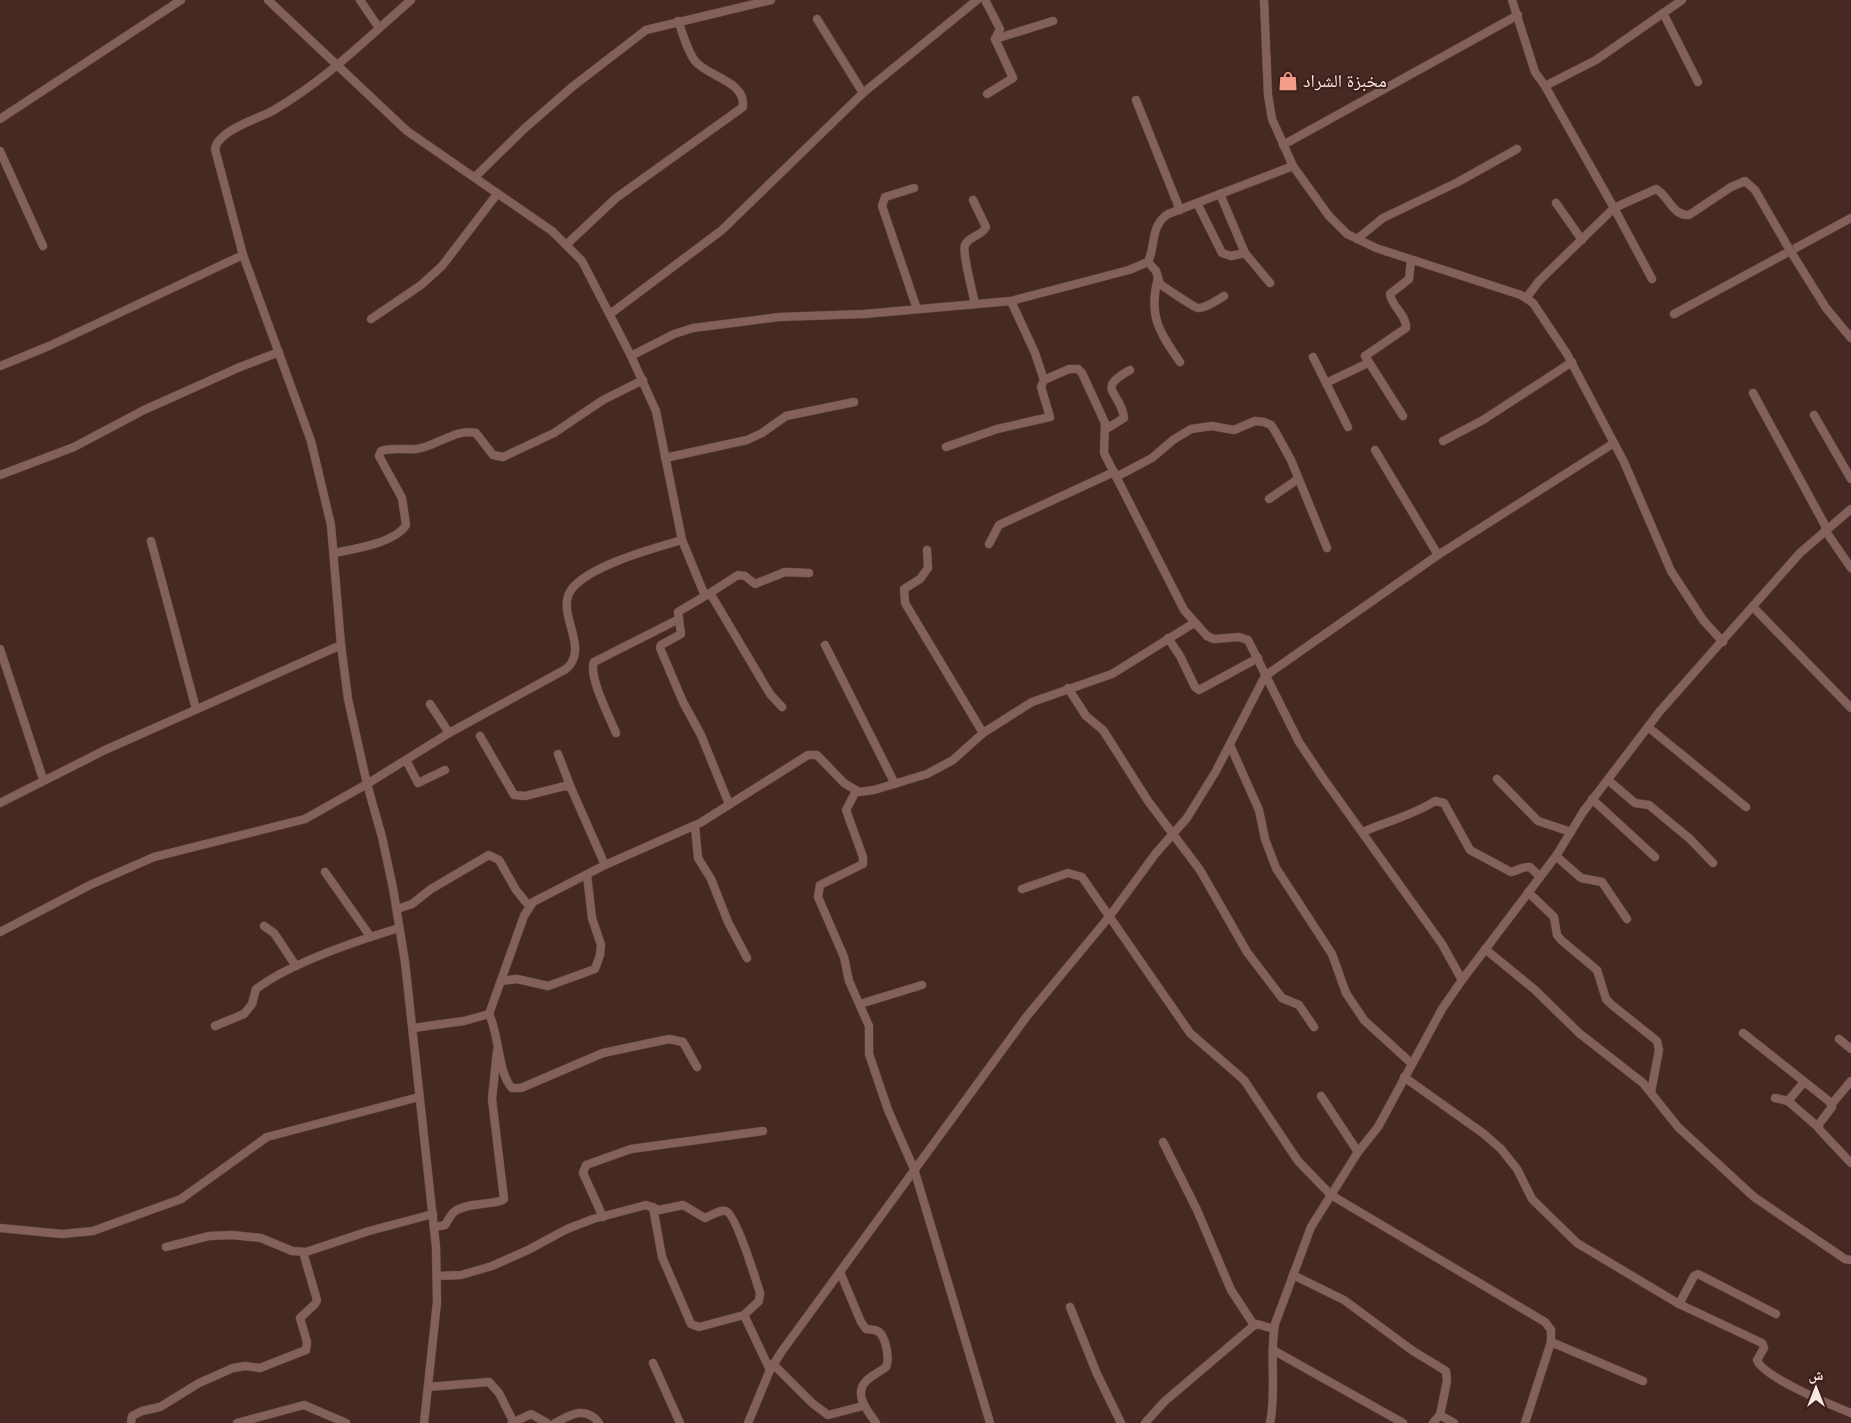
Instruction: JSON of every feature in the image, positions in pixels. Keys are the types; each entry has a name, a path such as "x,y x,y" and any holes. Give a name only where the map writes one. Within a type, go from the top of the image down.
{"street":[{"path":"0,119 181,0"},
{"path":"268,0 407,131 476,176 498,194 552,230 582,260 643,380 656,411 682,540 708,594 770,694 782,707"},
{"path":"360,0 379,28"},
{"path":"411,0 338,66 272,110 234,129 218,141 216,153 243,255 311,441 331,525 341,645 351,718 382,837 396,909 412,1028 438,1276 424,1423"},
{"path":"476,176 524,128 646,30 771,0"},
{"path":"610,314 722,230 863,93 977,0"},
{"path":"985,0 1000,29 995,39"},
{"path":"1264,0 1268,94 1272,119 1293,166 1329,216 1341,228 1357,239 1410,263 1530,300 1572,362 1614,443 1672,571 1698,612 1723,642"},
{"path":"1512,0 1536,72 1614,208 1652,279"},
{"path":"1545,86 1596,60 1682,0"},
{"path":"1663,13 1698,82"},
{"path":"1283,145 1518,15"},
{"path":"817,19 863,93"},
{"path":"567,244 616,198 743,107 744,104 734,86 694,60 678,21"},
{"path":"995,39 1053,22"},
{"path":"987,94 1013,78 995,39"},
{"path":"1136,100 1180,210"},
{"path":"1357,239 1382,218 1458,182 1516,149"},
{"path":"0,151 43,246"},
{"path":"1148,262 1157,224 1162,218 1293,166"},
{"path":"1530,300 1539,281 1614,208 1656,189 1676,211 1689,215 1739,182 1745,181 1755,190 1826,308 1851,338"},
{"path":"914,188 885,197 882,206 917,309"},
{"path":"371,319 421,285 442,266 498,194"},
{"path":"1220,194 1245,253 1270,283"},
{"path":"972,200 986,227 983,233 970,240 965,250 975,304"},
{"path":"1197,203 1222,253 1231,256 1245,253"},
{"path":"1556,203 1582,240"},
{"path":"1674,314 1851,218"},
{"path":"0,366 49,346 243,255"},
{"path":"631,356 674,334 732,322 1010,301 1129,270 1148,262"},
{"path":"1148,262 1153,266 1164,288 1185,299 1193,306 1198,308 1224,296"},
{"path":"1403,416 1368,363 1366,353 1406,328 1406,321 1391,299 1390,294 1410,279 1410,263"},
{"path":"1158,278 1154,291 1155,321 1163,339 1180,362"},
{"path":"1010,301 1035,353 1044,380"},
{"path":"0,475 74,447 144,410 240,367 279,352"},
{"path":"1313,357 1348,427"},
{"path":"1443,441 1483,420 1572,362"},
{"path":"1326,383 1368,363"},
{"path":"946,447 997,429 1050,417 1041,387 1044,380 1069,368 1078,369 1098,405 1106,429 1104,453 1184,610 1207,636 1214,639 1239,637 1248,640 1265,676 1308,755 1442,944 1462,980"},
{"path":"1106,429 1124,418 1112,392 1112,384 1114,379 1130,370"},
{"path":"334,553 370,546 403,530 406,525 402,498 379,456 381,451 417,449 459,434 472,432 476,433 493,455 502,457 554,433 603,400 643,380"},
{"path":"1753,393 1826,530 1851,568"},
{"path":"665,458 747,440 762,433 786,416 854,402"},
{"path":"1814,415 1851,479"},
{"path":"989,544 998,525 1152,458 1172,440 1191,429 1212,426 1234,430 1259,420 1271,425 1275,431 1298,479 1327,548"},
{"path":"748,1423 772,1367 840,1272 1027,1016 1109,917 1200,798 1230,745 1265,676 1438,554 1614,443"},
{"path":"1375,450 1438,554"},
{"path":"1269,499 1298,479"},
{"path":"1270,1423 1274,1398 1274,1329 1306,1235 1358,1152 1378,1127 1411,1063 1442,1009 1539,876 1556,856 1592,799 1648,727 1754,608 1800,553 1850,512"},
{"path":"0,932 90,885 154,857 305,819 367,784 449,733 511,701 573,664 576,653 567,604 571,590 579,583 621,560 682,540"},
{"path":"151,541 196,709"},
{"path":"926,550 928,568 920,579 904,589 905,603 983,733"},
{"path":"729,804 701,735 683,702 660,648 661,645 680,636 678,612 738,575 745,576 755,584 785,572 809,573"},
{"path":"1754,608 1851,708"},
{"path":"616,733 595,682 592,670 594,662 679,619"},
{"path":"434,1227 445,1225 455,1211 488,1202 501,1202 504,1199 492,1099 497,1050 495,1029 489,1014 529,906 605,865 694,826 812,754 817,755 830,771 856,790 865,792 895,784 943,766 983,733 1032,702 1118,671 1194,623"},
{"path":"1168,638 1180,656 1195,687 1199,690 1258,658"},
{"path":"0,803 44,779 341,645"},
{"path":"825,645 895,784"},
{"path":"0,649 44,779"},
{"path":"1068,688 1086,716 1103,730 1148,801 1174,832 1200,870 1247,952 1282,998 1299,1005 1314,1027"},
{"path":"430,704 449,733"},
{"path":"1648,727 1746,807"},
{"path":"480,736 514,795 525,796 565,786 571,788"},
{"path":"1230,745 1259,810 1265,839 1276,868 1332,954 1346,993 1364,1020 1411,1063"},
{"path":"558,754 605,865"},
{"path":"406,760 418,783 445,770"},
{"path":"1497,779 1538,821 1571,832"},
{"path":"1608,780 1635,803 1650,805 1690,839 1713,863"},
{"path":"856,790 846,810 863,857 863,864 824,881 820,885 818,893 844,957 849,981 869,1026 869,1054 888,1110 914,1170 990,1423"},
{"path":"1592,799 1654,857"},
{"path":"1363,832 1384,822 1408,816 1440,800 1444,803 1467,846 1475,854 1511,872 1516,872 1523,867 1530,867 1539,876"},
{"path":"694,826 698,858 712,879 728,922 747,958"},
{"path":"396,909 412,904 431,889 489,855 499,860 516,890 529,906"},
{"path":"1556,856 1581,878 1602,882 1627,919"},
{"path":"325,872 370,936"},
{"path":"1022,889 1068,873 1082,876 1190,1033 1244,1080 1298,1161 1331,1194 1546,1322 1551,1330 1551,1342 1525,1423"},
{"path":"501,981 517,980 548,986 595,969 601,945 592,918 587,875"},
{"path":"1528,892 1554,917 1557,935 1561,940 1597,970 1606,999 1612,1006 1657,1041 1660,1050 1651,1092"},
{"path":"264,926 274,933 296,966"},
{"path":"215,1026 244,1014 252,1004 256,989 296,966 370,936 399,928"},
{"path":"1485,949 1534,989 1579,1033 1651,1092 1678,1127 1754,1197 1844,1259 1851,1260"},
{"path":"860,1004 922,985"},
{"path":"412,1028 464,1021 489,1014"},
{"path":"1743,1032 1832,1105"},
{"path":"497,1050 512,1088 521,1088 602,1053 670,1039 682,1042 697,1067"},
{"path":"1839,1039 1851,1049"},
{"path":"1404,1077 1484,1134 1501,1149 1516,1168 1532,1199 1577,1243 1679,1304 1762,1343 1764,1348 1758,1360 1762,1368 1806,1394 1851,1413"},
{"path":"1818,1127 1851,1081"},
{"path":"1788,1101 1804,1082"},
{"path":"1321,1096 1358,1152"},
{"path":"0,1228 62,1234 93,1231 181,1199 267,1137 419,1097"},
{"path":"1775,1098 1788,1101 1818,1127 1851,1163"},
{"path":"603,1218 584,1173 586,1165 631,1149 763,1131"},
{"path":"1163,1142 1197,1210 1231,1290 1254,1325 1274,1329"},
{"path":"438,1276 461,1275 492,1266 510,1259 572,1226 646,1205 661,1209 683,1205 704,1218 724,1210 731,1213 761,1296 744,1315 699,1327 691,1324 662,1257 653,1207"},
{"path":"166,1247 209,1236 232,1235 261,1238 280,1248 303,1252 368,1231 433,1214"},
{"path":"131,1423 132,1416 136,1413 160,1407 199,1383 233,1368 245,1366 260,1368 306,1350 307,1342 300,1318 315,1304 316,1295 303,1252"},
{"path":"840,1272 861,1322 866,1329 878,1330 888,1356 886,1367 865,1382 862,1389 863,1406 876,1423"},
{"path":"1293,1275 1344,1300 1413,1352 1446,1371 1447,1380 1440,1415 1433,1423"},
{"path":"1679,1304 1694,1276 1703,1275 1776,1314"},
{"path":"1070,1307 1097,1374 1120,1423"},
{"path":"744,1315 772,1367 812,1403 828,1415 863,1406"},
{"path":"1145,1423 1165,1401 1254,1325"},
{"path":"1551,1342 1643,1381"},
{"path":"1273,1350 1403,1423"},
{"path":"653,1363 680,1423"},
{"path":"428,1387 489,1382 499,1393 513,1423 531,1414 547,1423"},
{"path":"236,1423 304,1406 346,1423"},
{"path":"555,1423 572,1413 583,1412 592,1416 599,1423"},
{"path":"1440,1415 1454,1423"}],"place":[{"name":"مخبزة الشراد","path":"1288,81"}]}
